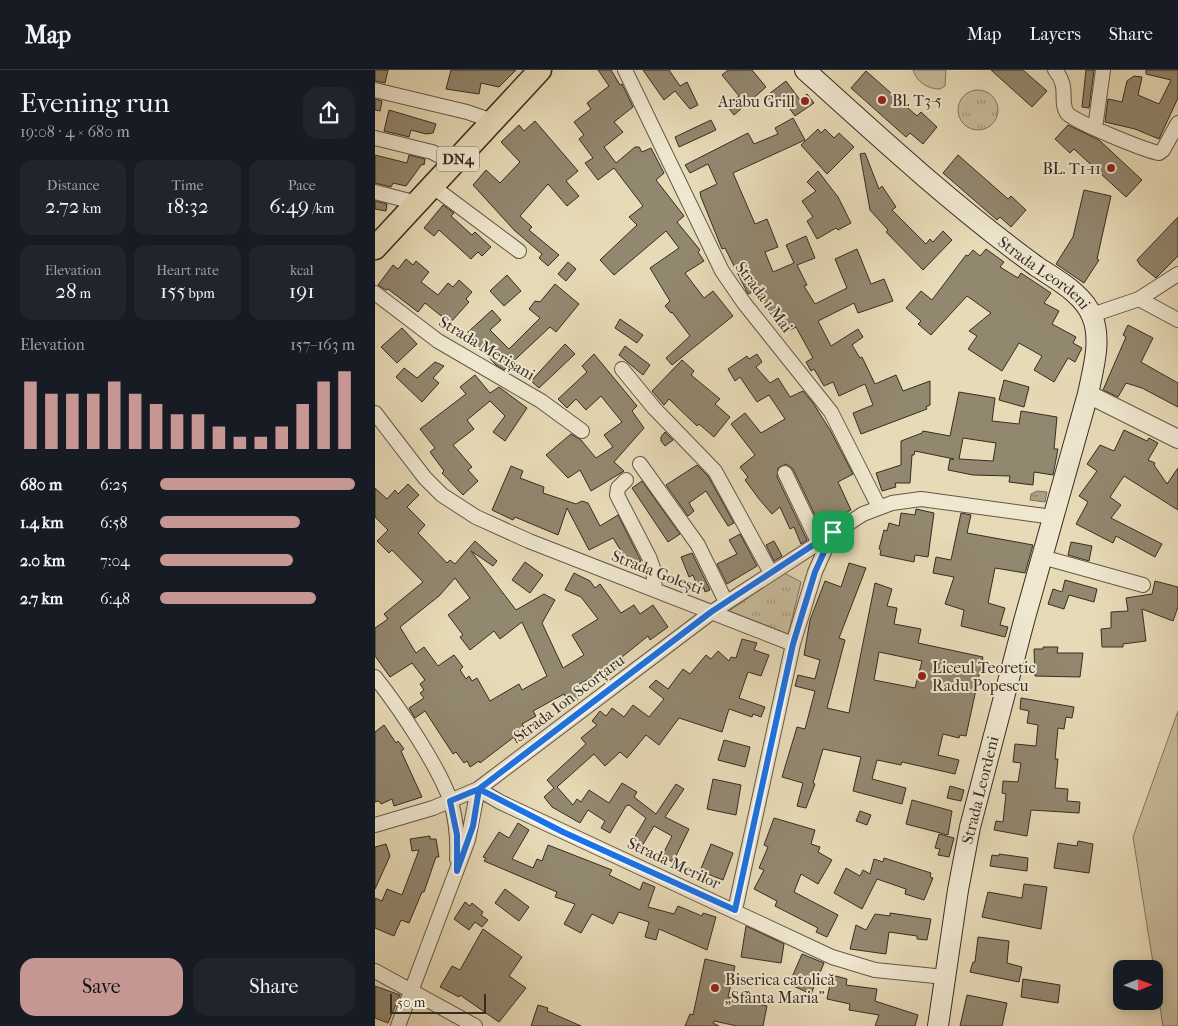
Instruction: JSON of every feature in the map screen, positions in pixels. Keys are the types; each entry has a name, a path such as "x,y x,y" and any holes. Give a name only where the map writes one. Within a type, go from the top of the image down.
{"main road":[{"name":"DN4","path":"375,248 539,70"},
{"name":"Strada Leordeni","path":"809,71 952,201 991,233 1077,296 1092,316 1097,341 1088,394 1042,557 970,827 958,890 938,1026"}],"street":[{"name":"Strada 1 Mai","path":"625,70 722,271 744,303 831,412 879,507"},
{"path":"1055,70 1062,79 1065,88 1065,110 1068,115 1095,128 1152,152 1159,153 1163,150 1178,123"},
{"path":"1095,128 1103,70"},
{"path":"375,90 467,112 493,121"},
{"path":"375,138 433,152 454,163"},
{"path":"432,186 519,251"},
{"path":"375,192 417,203"},
{"path":"1092,316 1139,299 1178,274"},
{"name":"Strada Merișani","path":"375,293 438,341 541,400 582,431"},
{"path":"1139,299 1178,320"},
{"path":"623,369 638,390 715,471 771,573"},
{"path":"1088,394 1178,439"},
{"name":"Strada Golești","path":"375,413 425,478 442,495 458,507 529,541 793,644"},
{"path":"640,464 698,545 726,602"},
{"path":"785,473 818,542"},
{"path":"626,480 617,488 617,495 649,557 653,568 655,590"},
{"name":"Strada Ion Scorțaru","path":"375,825 450,801 479,789 711,612 833,532 879,507 906,500 934,500 1053,517"},
{"path":"735,910 793,644 815,572 833,532"},
{"path":"1042,557 1143,585"},
{"path":"375,677 420,744 450,801 457,835 457,871"},
{"path":"398,1026 473,826 479,789"},
{"name":"Strada Merilor","path":"479,789 563,832 735,910 848,964 875,970 945,977"},
{"path":"375,971 475,1026"}],"green space":[{"path":"913,70 946,70 945,86 935,89 927,86 917,78"},
{"path":"978,90 992,96 998,110 992,124 978,130 964,124 958,110 964,96"},
{"path":"784,573 801,582 788,635 729,611"},
{"path":"1178,711 1178,1026 1163,1026 1160,1010 1163,1010 1163,960 1153,960 1133,837"}],"water":[{"path":"1037,491 1047,492 1045,502 1030,500 1031,494"}],"building":[{"path":"375,70 388,70 385,83 375,81"},
{"path":"451,70 516,70 499,87 481,83 479,94 446,89"},
{"path":"598,70 611,70 620,85 622,84 633,107 614,122 623,132 604,147 616,163 635,147 639,147 642,152 651,148 664,173 656,180 684,216 677,222 700,250 698,252 704,261 685,273 704,298 713,291 733,316 672,365 666,358 690,336 672,312 665,306 670,301 650,268 679,248 666,231 614,275 600,260 637,225 629,217 643,206 614,168 598,180 585,163 593,158 579,139 584,135 574,122 591,109 587,103 609,86"},
{"path":"643,70 669,70 680,86 687,82 698,105 690,109 675,91 664,100"},
{"path":"728,70 752,70 766,87 734,115 727,106 739,96 722,75"},
{"path":"991,70 1023,70 1047,91 1032,107"},
{"path":"1086,70 1094,70 1089,108 1082,107"},
{"path":"1146,70 1178,70 1178,98 1159,139 1135,129 1105,122 1108,99 1122,102 1127,81 1134,76 1142,77 1138,95 1159,104 1171,80 1146,74"},
{"name":"Bl. T3-5","path":"866,71 917,116 921,112 937,127 923,144 910,133 906,137 851,88"},
{"path":"786,81 800,100 807,94 814,103 795,116 782,98 772,105 765,97"},
{"path":"375,99 382,101 380,111 375,110"},
{"path":"389,110 436,124 433,133 426,134 411,130 409,137 384,131"},
{"path":"793,118 805,140 733,173 755,224 767,219 778,247 765,252 773,272 794,263 786,245 806,236 815,258 797,265 807,285 804,286 815,304 847,288 835,259 857,249 871,284 884,279 893,301 858,313 854,303 818,321 831,346 858,329 863,337 852,345 860,358 862,357 875,384 896,375 903,391 930,381 930,405 926,407 927,409 861,434 853,413 873,405 865,384 839,396 833,382 824,386 814,369 811,371 806,362 813,358 796,327 790,330 788,327 783,330 757,290 748,294 725,248 722,249 700,192 717,184 708,164 690,173 685,165 748,133 754,144 778,134 775,128"},
{"path":"711,120 716,130 679,147 675,137"},
{"path":"535,121 578,171 566,181 579,196 567,206 548,184 520,216 532,227 529,230 559,255 548,266 539,258 542,254 514,230 473,185 486,170 500,183 520,162 501,142 519,125 524,131"},
{"name":"BL. T1-11","path":"1068,125 1099,140 1142,180 1126,197 1074,149 1070,153 1055,139"},
{"path":"818,129 821,133 825,129 834,138 839,133 854,147 827,174 801,145"},
{"path":"865,153 879,189 882,186 896,207 892,210 926,244 930,239 933,242 943,231 952,240 923,270 886,232 888,230 870,210 860,154"},
{"path":"375,155 407,163 409,155 425,159 424,165 422,164 406,186 393,183 391,187 375,183"},
{"path":"958,155 1008,199 1011,196 1026,210 1011,227 1000,217 997,220 943,173"},
{"path":"818,171 838,197 851,223 838,230 836,228 817,239 807,221 813,217 802,201 816,191 807,182"},
{"path":"1084,190 1111,196 1097,259 1099,260 1084,283 1056,264 1073,237"},
{"path":"375,201 387,204 386,211 375,209"},
{"path":"443,205 454,213 451,216 472,235 475,232 491,247 482,256 478,252 471,259 439,230 434,236 424,228"},
{"path":"1178,217 1178,256 1156,278 1140,265 1137,260"},
{"path":"986,249 1004,262 1000,267 1018,278 1021,273 1051,293 1044,303 1059,311 1052,324 1076,337 1073,343 1082,348 1075,362 1068,358 1054,382 1034,370 1042,356 1019,343 1002,371 968,349 977,336 969,331 991,313 967,296 931,335 918,324 921,321 906,308 921,291 932,300 966,255 968,256 973,250 980,256"},
{"path":"406,259 413,265 416,261 429,272 421,282 438,295 448,283 453,287 459,280 472,292 466,299 469,302 450,323 425,303 418,312 388,289 386,290 378,285 393,265 398,269"},
{"path":"568,262 576,269 566,281 558,274"},
{"path":"507,275 521,291 504,306 490,291"},
{"path":"555,284 579,304 556,332 550,327 504,370 496,365 467,333 492,310 501,320 490,330 509,349 540,318 529,309 535,301 540,302"},
{"path":"620,319 643,335 637,343 615,328"},
{"path":"1128,325 1153,338 1141,362 1178,383 1178,407 1142,388 1126,383 1118,397 1103,390 1126,337 1123,335"},
{"path":"402,328 417,344 397,363 381,347"},
{"path":"565,344 575,354 539,388 531,381"},
{"path":"625,346 650,365 643,375 619,355"},
{"path":"594,354 637,406 632,411 644,428 614,462 624,471 591,491 580,470 568,478 546,455 571,434 581,440 596,458 613,447 604,435 622,422 601,396 586,410 576,399 567,408 558,399 587,372 582,366"},
{"path":"757,354 762,362 756,367 770,383 778,378 790,397 803,391 813,403 830,430 853,474 838,482 851,510 821,525 822,530 793,469 786,464 778,468 777,477 807,540 801,544 794,527 790,529 780,507 772,514 745,480 748,477 740,467 755,455 731,424 745,413 761,433 785,419 769,395 757,402 740,377 735,381 728,369 747,356 749,359"},
{"path":"682,360 694,371 691,375 720,399 715,404 730,417 714,437 699,424 697,426 669,399 664,405 652,391"},
{"path":"435,362 444,366 433,378 439,383 422,402 396,377 404,368 417,378"},
{"path":"475,375 490,393 499,387 527,408 505,441 493,432 505,416 490,401 467,420 474,429 453,445 472,467 468,470 478,481 463,495 442,473 444,471 430,452 435,448 420,429 466,394 460,387"},
{"path":"1004,380 1029,387 1024,407 999,400"},
{"path":"959,392 995,398 992,421 1019,424 1021,411 1057,417 1054,449 1058,449 1053,475 1034,472 1033,485 1009,482 1010,476 973,475 948,470 950,459 954,459 915,451 914,455 912,455 910,483 895,483 896,487 882,491 876,473 901,465 901,441 923,431 950,436","holes":["963,438 996,443 993,461 959,459"]},
{"path":"1124,430 1147,441 1149,438 1158,443 1148,460 1155,463 1154,465 1167,484 1178,468 1178,510 1124,476 1110,497 1121,505 1111,518 1162,544 1155,557 1116,536 1113,543 1076,524 1088,502 1079,496 1097,471 1087,464 1100,445 1114,451"},
{"path":"665,432 673,440 665,446 661,441 661,437"},
{"path":"697,465 708,476 734,523 728,526 706,491 689,503 694,511 688,516 666,485"},
{"path":"511,466 523,471 520,478 544,487 543,493 576,504 582,501 588,503 600,526 618,515 641,561 631,567 613,538 589,550 567,508 558,535 515,517 513,520 492,510"},
{"path":"642,481 680,534 668,542 632,488"},
{"path":"408,484 419,495 407,507 425,525 418,533 447,563 450,560 455,564 475,541 497,561 493,566 471,551 516,610 544,594 555,600 542,623 563,668 584,655 572,635 598,619 581,597 565,590 574,573 590,581 595,588 600,584 621,613 634,605 640,614 653,605 668,627 650,640 648,636 622,657 626,662 617,668 614,664 573,688 578,699 569,704 564,694 533,711 536,716 522,724 529,736 517,743 514,737 480,763 479,761 470,767 467,761 464,763 456,752 453,754 425,711 415,718 409,708 424,698 420,693 424,690 420,684 425,680 412,663 390,677 375,656 375,628 388,619 384,614 423,582 392,550 389,553 377,541 388,530 375,517 375,488 387,499 395,490 398,494","holes":["455,578 470,598 448,615 463,635 460,637 470,650 494,631 500,639 522,622 547,676 522,690 519,684 490,701 477,678 472,681 469,676 466,679 460,670 463,667 454,655 438,666 424,647 416,653 400,627 439,596"]},
{"path":"916,509 934,513 928,557 915,555 914,562 880,555 881,550 879,549 884,530 887,531 889,523 899,526 901,513 915,515"},
{"path":"961,513 971,515 967,533 1033,545 1025,573 995,568 988,603 1005,608 1000,625 1008,627 1005,637 961,626 964,610 945,604 954,577 933,573 936,557 951,560"},
{"path":"740,534 757,566 727,584 717,564 737,554 729,540"},
{"path":"774,541 782,556 774,561 766,545"},
{"path":"1071,542 1092,546 1089,561 1068,555"},
{"path":"692,553 710,590 705,592 704,588 699,590 693,575 689,577 681,557"},
{"path":"525,562 543,575 530,593 512,580"},
{"path":"849,563 866,568 839,638 845,640 827,708 849,713 875,583 892,589 887,606 897,608 894,624 921,629 918,643 983,657 966,736 960,735 959,738 943,734 938,755 959,760 955,774 902,762 901,765 877,760 872,779 906,788 902,804 853,791 861,757 823,749 813,783 815,784 806,808 797,806 803,783 782,777 797,727 805,729 815,691 795,686 798,675 815,679 820,660 804,655 810,620 825,581 841,587","holes":["879,652 922,661 915,688 874,680"]},
{"path":"1065,580 1097,589 1094,602 1069,595 1064,609 1048,604 1053,589 1062,592"},
{"path":"1155,581 1178,587 1178,607 1173,621 1142,609 1146,641 1123,644 1123,647 1102,647 1101,629 1111,628 1111,612 1128,611 1126,598 1152,594"},
{"path":"742,639 757,643 754,650 769,655 761,676 748,672 739,698 765,707 761,717 753,714 752,717 729,709 722,732 679,718 659,745 646,735 627,758 620,752 605,766 594,754 557,787 573,805 577,799 581,802 589,790 609,803 622,783 637,792 634,797 656,814 676,784 684,789 665,817 689,829 673,862 662,856 672,836 654,826 639,851 630,845 646,818 629,805 626,806 610,833 601,828 605,821 588,810 580,823 552,807 544,797 554,788 547,780 586,744 581,738 597,725 592,721 600,711 606,716 612,708 624,717 633,705 649,717 664,699 649,687 656,680 668,689 683,669 690,674 706,655 711,659 718,651 729,661 731,657 736,658"},
{"path":"1043,647 1058,647 1057,653 1083,653 1080,677 1035,676 1034,649 1043,649"},
{"path":"1021,698 1074,707 1072,718 1066,717 1064,729 1058,728 1055,759 1058,759 1055,788 1068,789 1067,801 1080,802 1079,813 1031,810 1027,836 994,830 996,821 1003,822 1006,794 1002,793 1003,781 1018,782 1021,763 1013,762 1015,744 1036,746 1038,725 1027,723 1029,711 1020,709"},
{"path":"384,725 396,743 398,741 404,749 401,751 422,797 394,806 392,799 381,804 379,801 375,802 375,732"},
{"path":"724,740 750,747 745,767 718,760"},
{"path":"713,779 741,785 736,815 707,809"},
{"path":"950,786 964,790 961,801 947,798"},
{"path":"912,800 952,811 948,835 906,824"},
{"path":"860,811 871,815 867,825 856,821"},
{"path":"774,818 815,830 811,844 820,847 818,852 832,860 818,884 801,874 794,892 838,915 827,937 816,932 818,928 775,906 777,901 754,889 764,870 759,868 768,847 764,845"},
{"path":"518,823 529,830 512,859 533,868 537,859 542,861 548,845 612,870 609,875 640,890 643,882 655,887 648,907 674,914 678,906 702,916 703,913 716,917 707,950 659,929 656,940 645,937 649,922 619,912 613,924 592,914 581,933 564,924 575,904 555,897 557,892 484,861 486,858 483,857 499,832 509,838"},
{"path":"939,834 954,838 949,857 938,855 940,849 935,848"},
{"path":"430,836 430,839 436,839 439,857 436,857 424,892 422,892 409,923 401,920 394,936 375,928 375,898 382,901 387,889 402,895 419,850 412,851 410,839"},
{"path":"1078,841 1093,844 1089,873 1054,868 1058,843 1077,846"},
{"path":"386,844 390,856 375,889 375,847"},
{"path":"711,844 733,853 723,880 700,871"},
{"path":"999,854 1028,858 1027,871 990,866 992,855 999,856"},
{"path":"884,858 931,873 930,877 933,878 924,900 905,894 906,889 877,879 862,909 834,893 846,868 860,876 863,870 870,874 874,859 883,862"},
{"path":"1024,884 1047,887 1041,929 982,917 988,892 1022,898"},
{"path":"505,889 529,907 519,921 495,903"},
{"path":"465,902 470,906 472,903 483,912 481,915 488,920 482,927 475,922 469,930 454,919"},
{"path":"890,913 931,919 927,940 917,939 917,936 889,932 886,954 850,949 856,925 866,930 875,914 890,916"},
{"path":"746,926 784,944 781,963 741,957"},
{"path":"483,929 522,957 509,976 526,988 499,1022 460,995 459,997 440,987 452,966 460,970"},
{"path":"978,937 1009,941 1007,963 1022,967 1019,982 970,972 973,962 975,962"},
{"path":"802,954 824,963 811,994 789,984"},
{"name":"Biserica catolică „Sfânta Maria”","path":"705,959 735,966 728,997 767,1006 763,1026 737,1026 714,1021 713,1023 719,1026 685,1026 690,1014 693,1015"},
{"path":"832,975 847,979 846,985 877,989 875,1001 918,1015 915,1026 875,1026 879,1015 849,1010 850,1004 827,999"},
{"path":"1023,979 1060,985 1058,1003 1021,997"},
{"path":"375,986 400,995 388,1023 375,1018"},
{"path":"967,995 1007,1003 1002,1026 960,1026"},
{"path":"538,1005 548,1008 547,1011 581,1026 531,1026"}],"place":[{"name":"Bl. T3-5","path":"882,100"},
{"name":"Arabu Grill","path":"805,101"},
{"name":"BL. T1-11","path":"1111,168"},
{"name":"Liceul Teoretic Radu Popescu","path":"922,676"},
{"name":"Biserica catolică „Sfânta Maria”","path":"715,988"}],"route":[{"path":"833,532 711,612 479,789 450,801 457,835 457,871 473,826 479,789 500,802 563,832 735,910 793,644 815,572 833,532"}]}
